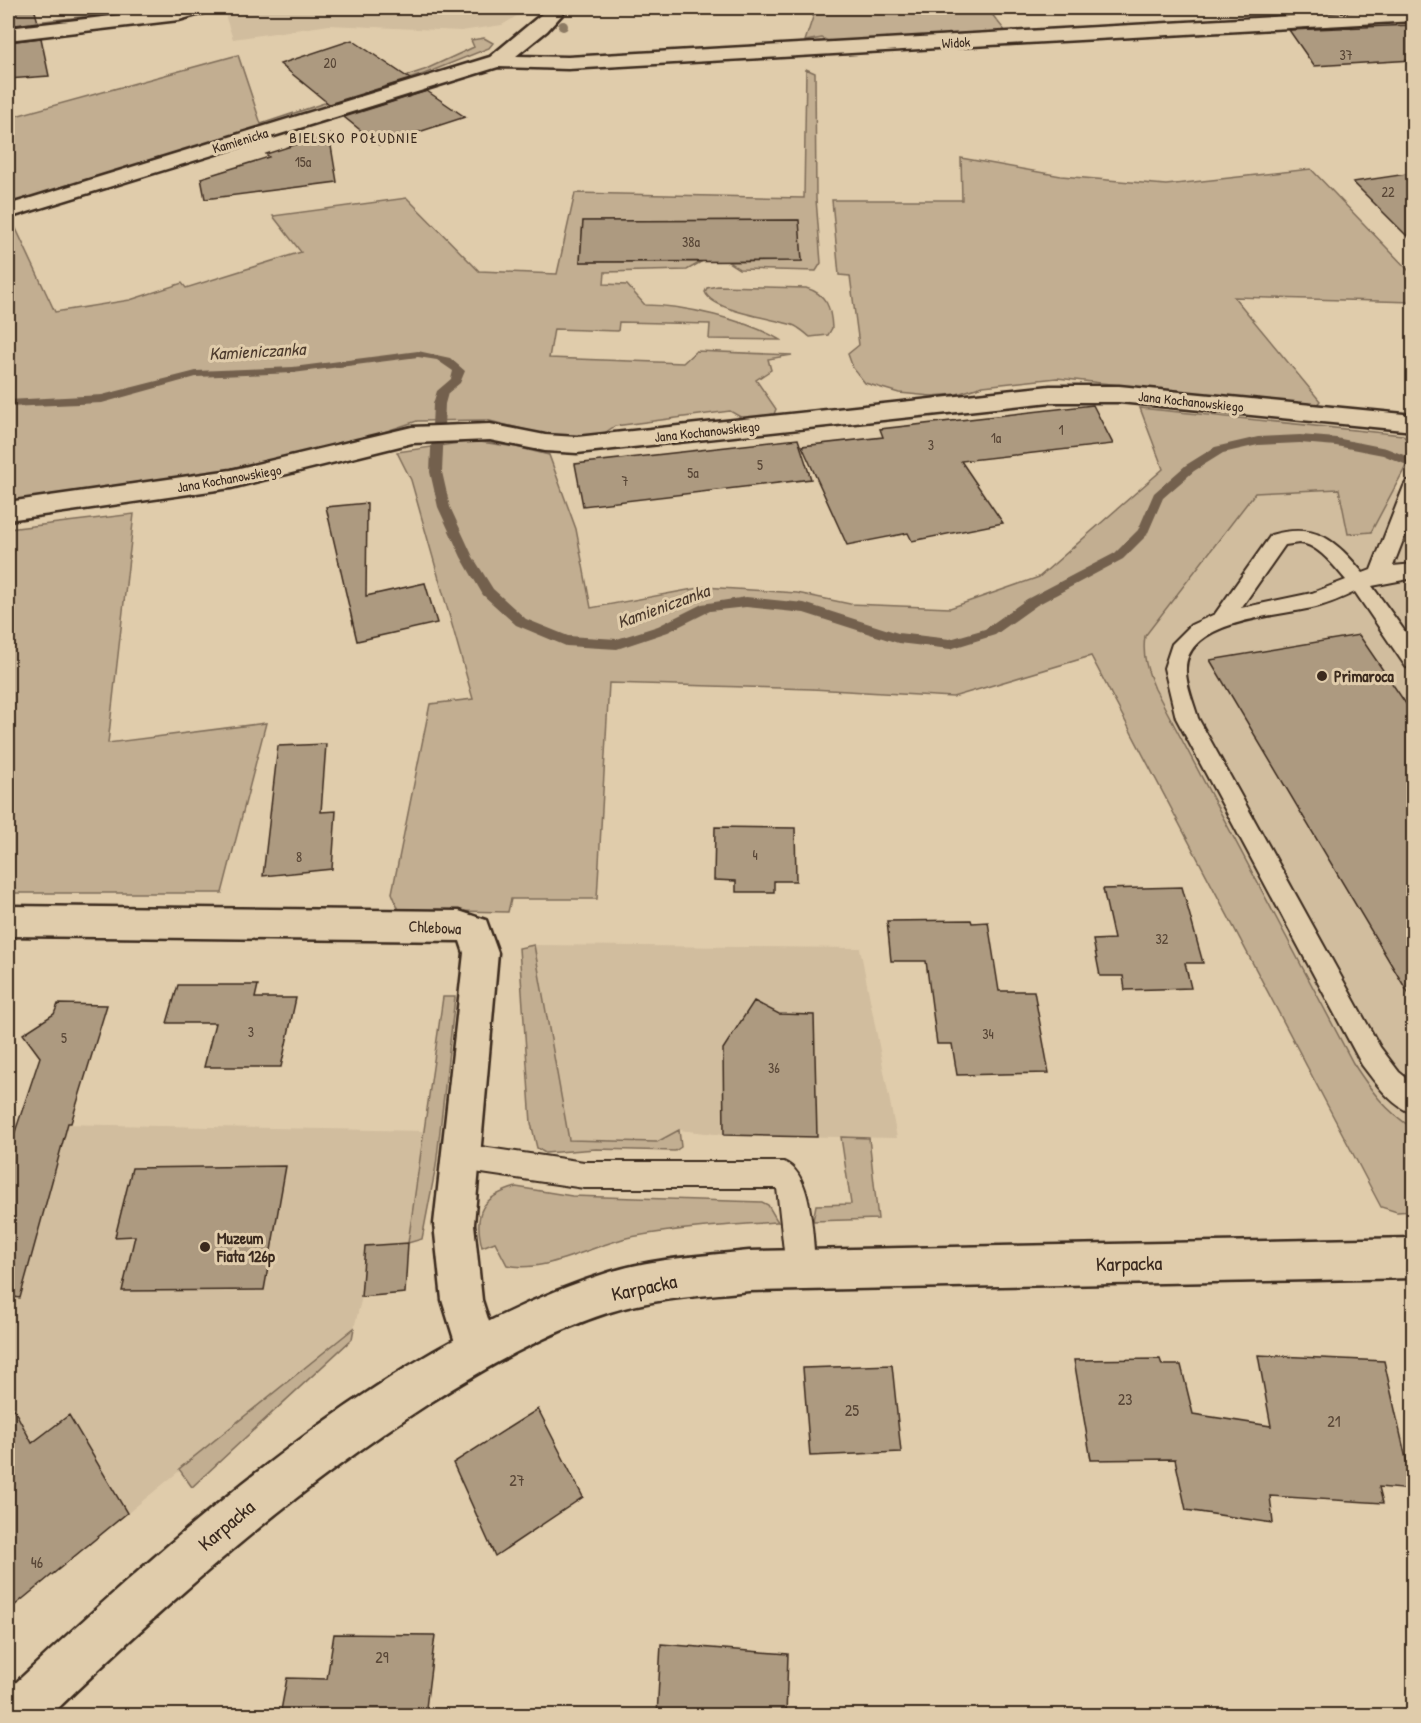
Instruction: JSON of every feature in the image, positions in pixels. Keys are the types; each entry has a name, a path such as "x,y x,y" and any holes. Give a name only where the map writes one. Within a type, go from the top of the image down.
{"street":[{"path":"8,34 179,14 200,8"},
{"name":"Kamienicka","path":"8,212 497,61 540,27 559,8"},
{"name":"Widok","path":"497,61 567,63 1413,15"},
{"name":"Jana Kochanowskiego","path":"8,511 231,479 412,435 468,431 509,434 553,444 577,445 1015,397 1083,393 1142,396 1413,423"},
{"name":"Chlebowa","path":"8,921 459,926 474,930 481,953 454,1224 456,1265 462,1300 477,1350"},
{"name":"Karpacka","path":"15,1716 91,1644 233,1518 342,1435 477,1350 520,1327 612,1292 705,1275 801,1269 1413,1258"}],"lane":[{"path":"1369,580 1411,490"},
{"path":"1222,618 1278,540 1303,536 1318,541 1369,580 1413,661"},
{"path":"1413,571 1369,580 1316,600 1222,618 1198,630 1183,644 1175,668 1187,718 1371,1056 1390,1081 1413,1102"},
{"path":"461,1157 584,1175 784,1175 791,1184 801,1269"}],"shaded area":[{"path":"162,8 181,8 8,28 8,25"},
{"path":"227,8 530,8 502,25 461,31 329,25 233,39 226,18"},
{"path":"816,8 987,8 1006,32 830,42 822,38 805,41"},
{"path":"1298,8 1413,8 1413,10 1289,17 1286,15 1302,14"},
{"path":"484,38 493,43 489,48 424,74 262,128 8,205 8,118 238,55 261,124 424,70 474,47 471,40"},
{"path":"806,69 815,73 816,199 821,263 816,271 739,269 728,262 802,261 798,220 583,221 580,262 701,262 687,270 605,272 604,284 627,285 645,305 714,315 750,326 780,340 709,339 710,324 619,322 618,331 554,329 549,358 683,363 696,351 792,355 768,359 771,370 756,380 776,409 774,414 744,419 730,411 615,426 600,436 563,439 486,420 417,421 341,446 279,462 190,478 8,503 8,219 11,218 55,312 130,300 182,283 186,288 301,252 273,216 407,198 479,271 557,274 575,193 804,198"},
{"path":"961,158 1061,176 1166,185 1311,169 1413,275 1413,302 1234,297 1320,401 1315,407 1057,378 983,386 957,394 931,396 899,393 865,383 853,368 848,354 859,345 850,276 839,275 832,200 962,200"},
{"path":"718,286 806,288 823,298 829,308 832,328 828,335 810,337 795,326 720,305 710,299 705,292 707,288"},
{"path":"1140,408 1403,435 1413,448 1413,453 1371,532 1348,534 1339,489 1255,493 1145,636 1144,650 1155,689 1353,1063 1372,1091 1395,1115 1413,1128 1413,1211 1397,1212 1381,1207 1091,656 953,697 812,689 609,683 597,899 511,899 508,912 399,910 392,893 430,704 473,699 411,480 397,452 473,441 516,447 549,455 576,529 591,608 704,587 797,593 850,604 950,608 1039,577 1163,469"},
{"path":"1227,478 1395,490 1413,497 1413,1211 1397,1212 1381,1207 1092,656"},
{"path":"134,514 108,743 266,723 222,893 8,893 8,529"},
{"path":"534,945 860,948 897,1138 724,1135 679,1130 657,1142 569,1140"},
{"path":"534,945 569,1140 657,1142 679,1130 681,1147 675,1151 596,1149 545,1153 537,1148 531,1123 519,948"},
{"path":"443,997 455,997 436,1166 422,1239 408,1243"},
{"path":"8,1123 426,1131 408,1243 405,1293 362,1297 354,1328 8,1611"},
{"path":"841,1137 869,1138 878,1219 813,1221 816,1205 851,1204"},
{"path":"516,1187 572,1196 762,1202 768,1205 778,1222 704,1227 649,1234 616,1241 537,1266 507,1265 495,1242 482,1247 479,1235 480,1215 488,1201"},
{"path":"354,1328 352,1339 192,1487 179,1469"}],"building":[{"path":"8,8 34,8 38,22 8,26"},
{"path":"1413,25 1413,60 1314,66 1289,30"},
{"path":"41,38 49,76 8,79 8,42"},
{"path":"352,40 410,79 329,104 280,64"},
{"path":"427,91 465,117 379,145 344,117"},
{"path":"329,134 337,182 205,199 201,178 269,157 266,154"},
{"path":"1413,173 1413,242 1353,182"},
{"path":"799,220 802,261 580,262 583,221"},
{"path":"1093,405 1113,444 961,461 1003,523 912,541 908,533 847,545 802,446 883,437 880,429"},
{"path":"798,439 811,479 583,506 575,464"},
{"path":"367,503 366,596 425,583 437,623 357,641 326,507"},
{"path":"1359,635 1413,714 1413,1001 1210,660"},
{"path":"326,744 321,812 336,811 332,869 263,876 278,746"},
{"path":"715,827 795,828 796,881 774,881 774,892 736,892 736,881 714,880"},
{"path":"1182,887 1203,963 1185,963 1191,988 1125,990 1123,976 1100,976 1093,940 1114,939 1103,889"},
{"path":"971,920 972,923 988,922 999,991 1034,991 1049,1073 957,1075 952,1044 937,1044 926,961 891,961 887,921"},
{"path":"178,985 258,985 255,998 296,998 281,1067 204,1067 215,1023 167,1023"},
{"path":"754,1001 779,1014 814,1015 817,1137 724,1135 723,1049"},
{"path":"58,1004 107,1005 71,1123 68,1123 20,1298 8,1296 8,1153 40,1057 23,1034 54,1014"},
{"path":"286,1166 264,1290 122,1291 135,1236 115,1237 132,1168"},
{"path":"408,1243 405,1293 361,1297 365,1246"},
{"path":"1258,1355 1384,1361 1413,1490 1379,1487 1383,1503 1270,1496 1273,1523 1186,1510 1175,1459 1091,1460 1074,1360 1160,1359 1162,1365 1181,1365 1193,1414 1271,1426"},
{"path":"892,1365 901,1452 810,1456 803,1368"},
{"path":"8,1398 32,1443 69,1415 127,1513 8,1611"},
{"path":"538,1409 583,1497 495,1556 453,1463"},
{"path":"334,1634 435,1635 425,1716 280,1716 287,1678 327,1679"},
{"path":"661,1644 788,1654 786,1716 657,1716"}],"waterway":[{"name":"Kamieniczanka","path":"8,404 102,399 196,374 293,370 418,354 441,358 459,371 456,381 443,391 439,404 436,472 444,507 467,557 488,592 521,622 566,641 617,644 663,629 707,607 746,602 804,608 898,638 950,644 990,632 1032,602 1119,556 1143,532 1158,496 1190,468 1219,450 1258,441 1300,439 1336,442 1386,452 1414,464"}],"place":[{"name":"Primaroca","path":"1322,676"},
{"name":"Muzeum Fiata 126p","path":"205,1247"}],"district":[{"name":"BIELSKO POŁUDNIE","path":"354,137"}]}
